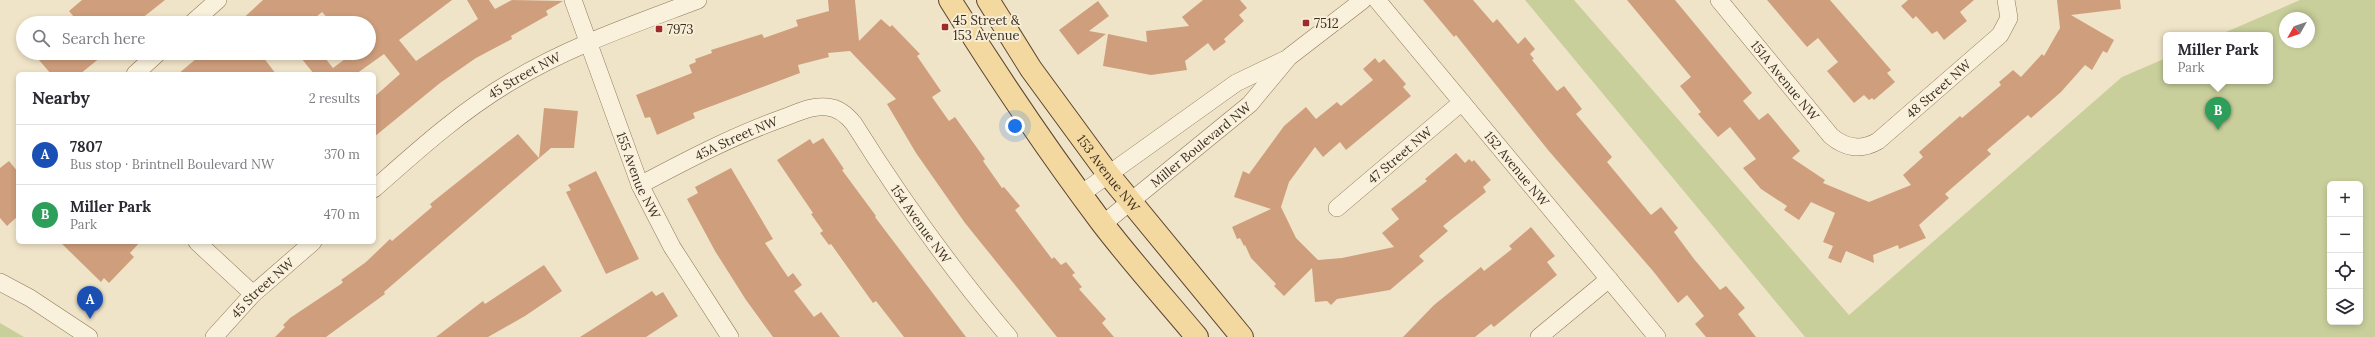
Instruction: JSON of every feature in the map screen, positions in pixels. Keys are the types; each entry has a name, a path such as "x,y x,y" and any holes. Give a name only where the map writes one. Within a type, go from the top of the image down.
{"main road":[{"path":"950,0 1004,86 1081,194 1103,224 1197,337"},
{"name":"153 Avenue NW","path":"988,0 1031,69 1108,174 1242,337"}],"street":[{"path":"200,16 218,0"},
{"name":"155 Avenue NW","path":"573,0 640,185 672,247 730,337"},
{"name":"45 Street NW","path":"376,187 435,135 484,98 541,64 588,43 698,0"},
{"name":"Miller Boulevard NW","path":"1081,194 1236,83 1289,57 1363,0"},
{"name":"152 Avenue NW","path":"1377,0 1657,337"},
{"name":"151A Avenue NW","path":"1719,0 1831,136 1846,146 1858,148"},
{"name":"48 Street NW","path":"1858,148 1878,141 1984,50 2004,30 2009,18 2006,0"},
{"name":"Miller Boulevard NW","path":"1103,224 1250,104 1289,57"},
{"path":"137,72 150,60"},
{"name":"47 Street NW","path":"1337,208 1462,102"},
{"name":"45A Street NW","path":"640,185 746,131 810,108 827,106 837,109"},
{"name":"154 Avenue NW","path":"837,109 847,115 854,124 906,204 965,284 1009,337"},
{"path":"199,244 253,294"},
{"name":"45 Street NW","path":"214,337 253,294 311,244"},
{"path":"1539,337 1608,279"},
{"path":"0,282 30,298 89,337"}],"green space":[{"path":"1525,0 1574,0 1849,315 2122,77 2163,59 2163,84 2273,84 2273,32 2226,32 2300,0 2375,0 2375,337 1805,337"},
{"path":"0,323 24,337 0,337"}],"building":[{"path":"82,0 165,0 145,16 73,16 69,11"},
{"path":"263,0 452,0 399,40 416,61 478,19 467,0 489,0 495,9 512,0 563,1 546,11 548,15 511,36 512,39 476,58 440,83 376,135 376,95 400,74 384,54 376,60 376,16 326,16 322,12 317,16 246,16"},
{"path":"828,0 855,0 859,41 881,19 890,27 892,25 920,54 917,56 941,91 932,97 949,121 955,117 985,159 983,161 1002,188 1004,187 1020,206 1015,210 1052,259 1054,257 1061,265 1066,262 1075,273 1072,275 1082,287 1079,289 1106,319 1102,323 1114,337 1057,337 965,223 916,153 887,104 896,99 850,51 828,53 829,57 798,65 800,73 693,113 695,118 657,135 650,117 645,118 636,95 692,73 689,65 696,62 695,59 712,53 711,50 762,34 764,38 798,26 796,20 829,11"},
{"path":"1203,0 1240,0 1247,8 1239,15 1244,21 1224,39 1226,42 1214,51 1208,43 1185,61 1187,70 1151,75 1103,66 1108,34 1147,42 1146,31 1189,26 1182,17"},
{"path":"1423,0 1473,0 1493,23 1497,19 1518,44 1525,37 1535,49 1530,54 1534,59 1532,60 1557,91 1564,86 1582,109 1576,114 1612,157 1607,162 1651,215 1661,207 1678,228 1674,232 1694,259 1720,290 1726,286 1745,308 1738,314 1756,337 1706,337 1695,324 1704,316 1687,295 1678,303 1653,271 1548,150 1456,35 1454,37"},
{"path":"1627,0 1675,0 1752,93 1743,101 1759,120 1768,113 1800,151 1792,158 1825,180 1823,183 1869,202 1911,185 1903,175 1923,157 1919,152 1960,116 1962,118 2001,85 1999,82 2013,70 2021,77 2042,54 2044,56 2060,28 2057,0 2120,0 2121,9 2071,15 2114,40 2107,53 2103,51 2092,70 2085,65 2061,92 2031,118 2028,115 1987,150 1991,154 1945,194 1949,198 1919,225 1926,238 1899,249 1898,245 1873,255 1874,263 1846,251 1841,263 1828,258 1833,246 1823,242 1835,213 1811,202 1799,220 1784,210 1787,206 1761,189 1743,168 1756,159 1730,127 1718,137 1698,114 1701,112 1680,86 1691,77"},
{"path":"1767,0 1830,0 1891,70 1887,73 1895,82 1874,100 1872,98 1869,100 1864,95 1854,103 1827,71 1838,62 1818,38 1807,47"},
{"path":"1908,0 1974,0 1960,12 1967,21 1944,40 1937,31 1932,34 1916,16 1913,19 1901,6"},
{"path":"1098,1 1109,16 1089,31 1106,34 1078,55 1059,30"},
{"path":"1375,58 1379,63 1384,59 1406,84 1403,87 1411,96 1346,150 1340,142 1323,157 1315,147 1289,182 1281,207 1296,238 1318,260 1342,258 1394,247 1382,233 1399,219 1391,209 1427,181 1425,179 1456,153 1465,163 1469,159 1472,162 1474,160 1491,180 1483,187 1486,192 1443,226 1448,231 1419,256 1424,261 1390,290 1337,299 1331,305 1327,301 1315,302 1312,268 1284,296 1274,286 1276,284 1251,258 1240,238 1237,239 1232,227 1271,209 1234,197 1243,171 1249,174 1284,126 1306,107 1316,119 1337,102 1341,106 1373,80 1363,69"},
{"path":"39,60 97,60 82,72 49,72"},
{"path":"195,60 265,60 274,72 180,72"},
{"path":"303,60 327,60 333,68 344,60 376,60 359,72 312,72"},
{"path":"544,108 578,111 574,148 551,148 384,292 385,294 326,337 275,337 285,327 283,325 290,318 341,284 343,282 341,280 366,262 390,239 392,241 432,207 430,204 518,134 539,158"},
{"path":"823,138 844,169 842,170 876,216 875,217 966,337 904,337 876,301 873,303 831,244 829,245 820,233 823,231 811,214 813,213 777,160 810,139 813,144"},
{"path":"9,161 16,170 16,218 7,226 0,218 0,168"},
{"path":"731,168 773,239 765,243 788,277 793,273 802,285 794,291 814,317 821,312 840,337 773,337 746,300 715,251 687,199 698,193 695,187"},
{"path":"596,171 639,259 606,274 566,192 571,190 568,185"},
{"path":"1531,227 1555,256 1547,262 1557,275 1494,327 1491,324 1475,337 1403,337 1434,305 1481,267 1484,271 1512,249 1509,246"},
{"path":"62,244 138,244 130,253 134,257 109,283 104,278 101,282"},
{"path":"544,265 562,291 525,316 488,337 436,337 483,301 485,304"},
{"path":"652,291 656,296 663,292 678,316 646,337 580,337"}],"place":[{"name":"7512","path":"1306,23"},
{"name":"45 Street & 153 Avenue","path":"945,27"},
{"name":"7973","path":"659,29"},
{"name":"Miller Park","path":"2218,130"},
{"name":"7807","path":"90,319"}]}
